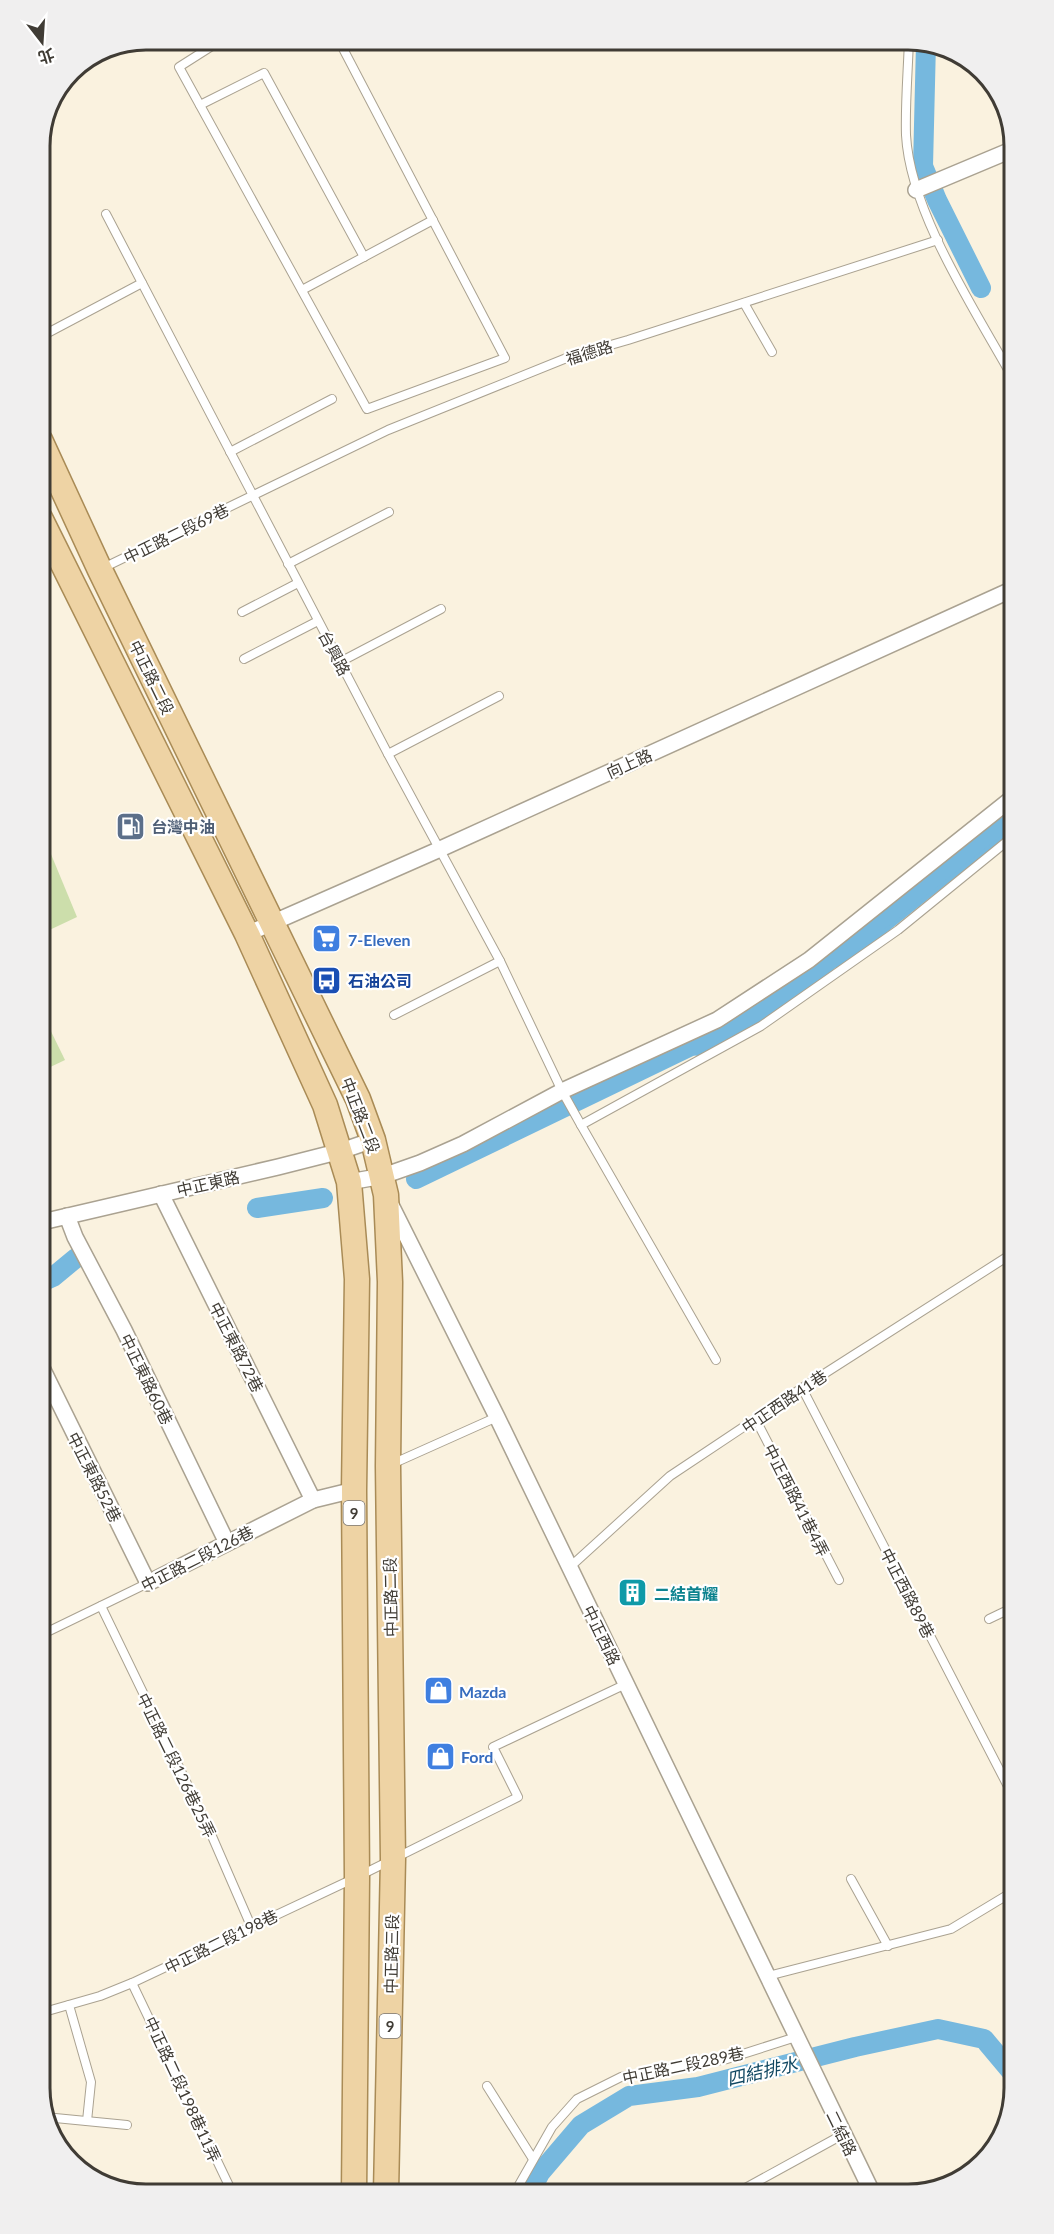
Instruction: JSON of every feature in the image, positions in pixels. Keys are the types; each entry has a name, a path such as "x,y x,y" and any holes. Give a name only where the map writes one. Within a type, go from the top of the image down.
{"main road":[{"name":"中正路二段","path":"50,461 100,570 358,1099 373,1140 385,1186 390,1282 388,1466 393,1859"},
{"name":"中正路二段","path":"50,538 247,934 325,1105 349,1182 357,1279 354,1490 357,1877"},
{"name":"中正路三段","path":"386,2184 393,1859"},
{"name":"9","path":"354,2184 357,1877"}],"street":[{"path":"916,190 1004,153"},
{"name":"向上路","path":"247,934 438,850 1004,593"},
{"path":"349,1182 385,1186 420,1163 463,1144 562,1091 717,1020 809,960 1004,805"},
{"name":"中正東路","path":"49,1220 341,1151 373,1140"},
{"name":"中正西路","path":"385,1186 815,2076"},
{"name":"中正東路72巷","path":"161,1194 313,1500"},
{"name":"中正東路60巷","path":"67,1216 75,1237 124,1330 227,1543"},
{"name":"中正東路52巷","path":"49,1383 148,1583"},
{"name":"中正路二段126巷","path":"148,1583 313,1500 354,1490"},
{"name":"二結路","path":"815,2076 868,2184"}],"lane":[{"path":"201,49 179,67 367,409 505,358 343,49"},
{"path":"909,50 906,137 916,190 938,240 1004,362"},
{"path":"200,105 264,73 364,257"},
{"name":"台興路","path":"106,214 438,850 500,961 562,1091 716,1360"},
{"path":"302,290 433,220"},
{"name":"福德路","path":"253,495 388,430 569,357 938,240"},
{"path":"50,332 142,283"},
{"path":"744,303 772,352"},
{"path":"230,452 332,399"},
{"name":"中正路二段69巷","path":"100,570 253,495"},
{"path":"288,564 389,512"},
{"path":"242,612 298,583"},
{"path":"340,662 441,609"},
{"path":"244,659 318,621"},
{"path":"388,754 499,696"},
{"path":"581,1125 761,1026 898,930 1004,844"},
{"path":"394,1015 500,961"},
{"name":"中正西路41巷","path":"570,1567 670,1476 1004,1258"},
{"name":"中正西路89巷","path":"802,1388 1004,1779"},
{"path":"388,1466 497,1416"},
{"name":"中正西路41巷4弄","path":"756,1420 838,1580"},
{"name":"中正路二段126巷","path":"49,1631 148,1583"},
{"name":"中正路二段126巷25弄","path":"101,1606 208,1827 251,1926"},
{"path":"989,1619 1004,1612"},
{"name":"中正路二段198巷","path":"49,2011 132,1983 357,1877 518,1797 493,1748 626,1684"},
{"path":"851,1879 888,1946"},
{"path":"768,1977 951,1929 1004,1897"},
{"name":"中正路二段198巷11弄","path":"132,1983 228,2184"},
{"path":"69,2005 91,2082 87,2121"},
{"name":"中正路二段289巷","path":"519,2184 552,2127 578,2099 621,2077 727,2059 796,2037"},
{"path":"487,2086 533,2159"},
{"path":"54,2118 128,2125"},
{"path":"753,2184 843,2135"}],"green space":[{"path":"50,851 77,917 50,930"},
{"path":"50,1028 65,1060 50,1067"}],"waterway":[{"path":"926,52 923,166 937,200 981,288"},
{"path":"416,1179 722,1031 792,990 1004,821"},
{"path":"839,967 1004,835"},
{"path":"579,1100 582,1105 691,1052 699,1053 779,1010"},
{"path":"257,1208 323,1198"},
{"path":"49,1279 76,1258"},
{"name":"四結排水","path":"534,2184 540,2173 581,2125 629,2096 698,2087 855,2047 938,2029 984,2039 1004,2063"}],"place":[{"name":"台灣中油","path":"130,826"},
{"name":"7-Eleven","path":"327,939"},
{"name":"石油公司","path":"327,980"},
{"name":"二結首耀","path":"633,1593"},
{"name":"Mazda","path":"438,1691"},
{"name":"Ford","path":"440,1756"}]}
